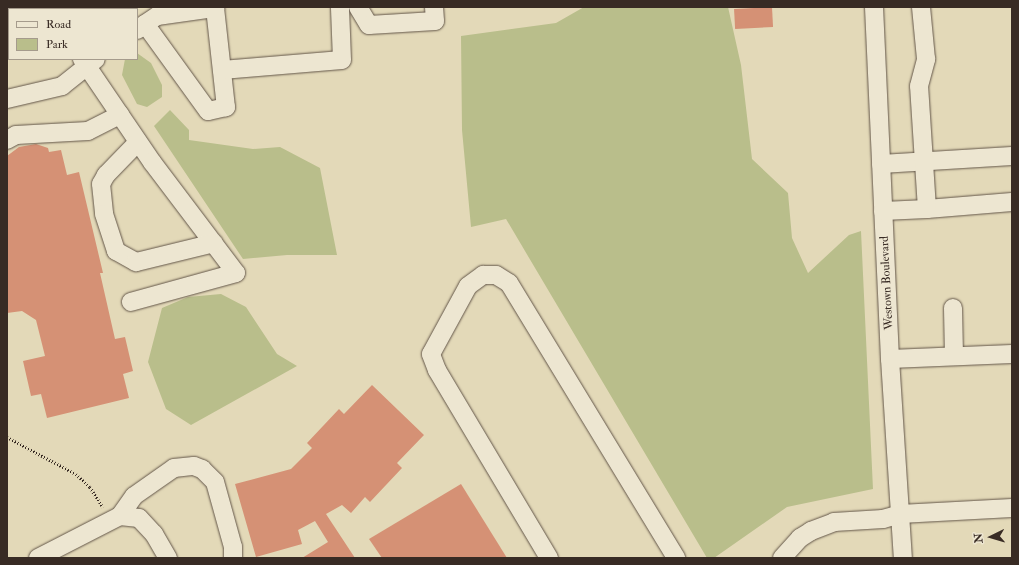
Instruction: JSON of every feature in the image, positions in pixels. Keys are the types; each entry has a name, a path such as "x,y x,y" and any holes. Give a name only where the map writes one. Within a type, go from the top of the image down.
{"street":[{"path":"222,70 342,60 340,7"},
{"path":"358,7 369,25 434,14"},
{"name":"Westown Boulevard","path":"874,7 890,359 903,558"},
{"path":"921,7 926,59 919,86 927,209"},
{"path":"215,8 226,107 208,111 141,27 157,16 215,8"},
{"path":"7,99 62,86 88,61 138,142 236,273 131,302"},
{"path":"11,138 88,131 120,115"},
{"path":"138,142 106,174 101,184 104,214 116,251 136,262 214,243"},
{"path":"881,164 924,163 1012,156"},
{"path":"883,211 1012,202"},
{"path":"548,558 437,370 431,354 468,286 482,275 496,275 509,283 676,558"},
{"path":"953,308 954,356"},
{"path":"890,359 1012,354"},
{"path":"38,558 66,552 120,516 134,496 174,468 194,466 202,469 215,482 232,547 233,558"},
{"path":"782,558 800,538 828,524 883,519 900,514 1012,508"},
{"path":"120,516 139,518 154,534 168,558"}],"path":[{"path":"7,437 76,474 90,487 103,507"}],"green space":[{"path":"71,7 123,7 98,8"},
{"path":"584,7 728,7 741,65 752,159 788,193 792,238 808,273 849,235 861,231 873,489 787,507 714,558 707,558 506,219 471,227 462,130 461,36 556,23"},
{"path":"138,54 151,63 162,85 162,97 147,107 137,104 122,75 125,60 138,60"},
{"path":"170,110 189,130 189,140 253,149 280,147 320,168 337,255 287,255 243,259 154,126"},
{"path":"221,294 246,307 277,354 297,366 191,425 166,409 148,362 162,308 188,297"}],"building":[{"path":"772,7 773,27 735,29 734,9"},
{"path":"36,144 48,148 49,152 61,150 67,175 79,172 103,273 100,273 115,339 125,337 133,371 123,374 129,398 47,418 41,394 31,396 23,361 45,356 36,320 22,311 7,313 7,156 19,147"},
{"path":"372,385 424,435 397,463 402,468 370,502 365,497 351,513 342,505 326,514 355,558 302,558 328,542 315,521 298,530 302,544 256,557 235,484 291,469 312,448 307,443 339,409 344,414"},
{"path":"461,484 507,558 382,558 369,539"}]}
